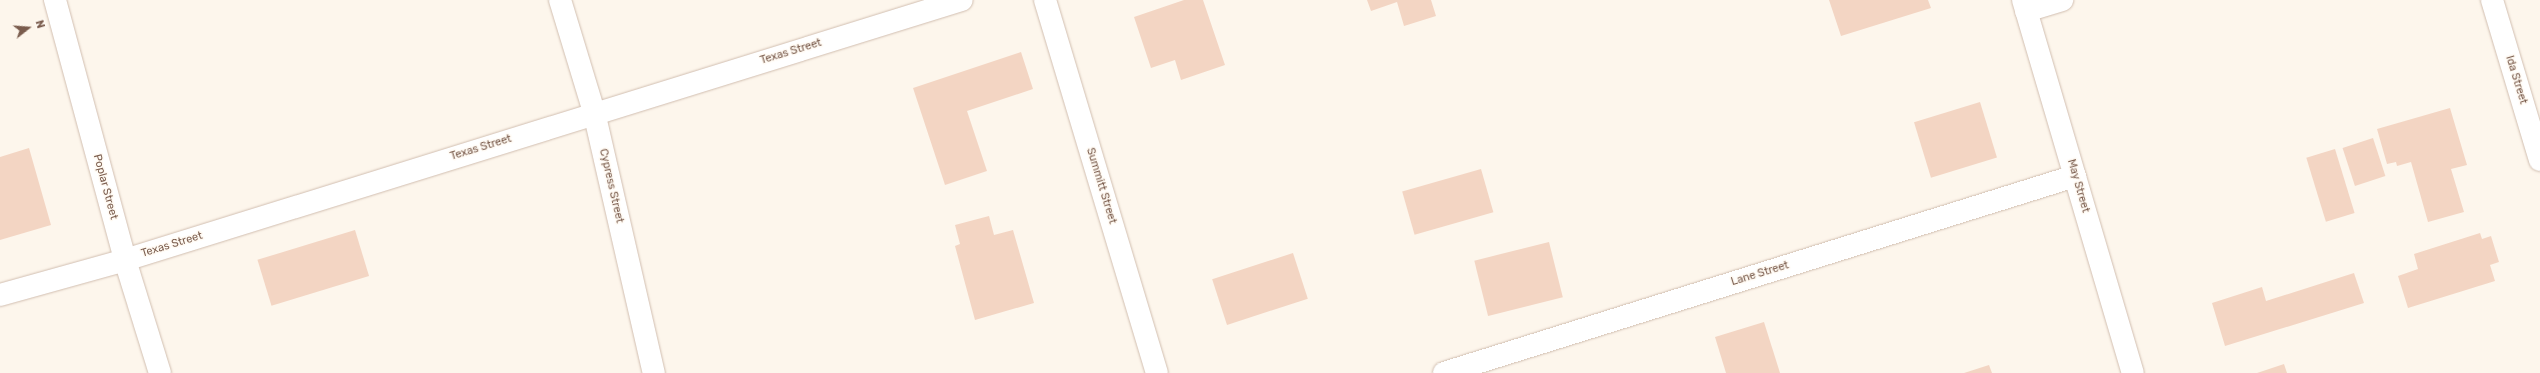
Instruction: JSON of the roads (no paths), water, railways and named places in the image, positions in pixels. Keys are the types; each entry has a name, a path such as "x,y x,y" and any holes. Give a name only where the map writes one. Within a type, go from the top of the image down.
{"street":[{"name":"Poplar Street","path":"55,0 125,260 160,373"},
{"name":"Cypress Street","path":"560,0 594,112 654,373"},
{"name":"Texas Street","path":"0,295 125,260 594,112 962,0"},
{"name":"Summitt Street","path":"1045,0 1157,373"},
{"path":"2025,5 2062,0"},
{"name":"Ida Street","path":"2492,0 2540,160"},
{"name":"May Street","path":"2025,5 2133,373"},
{"name":"Lane Street","path":"1444,373 2075,176"}]}
